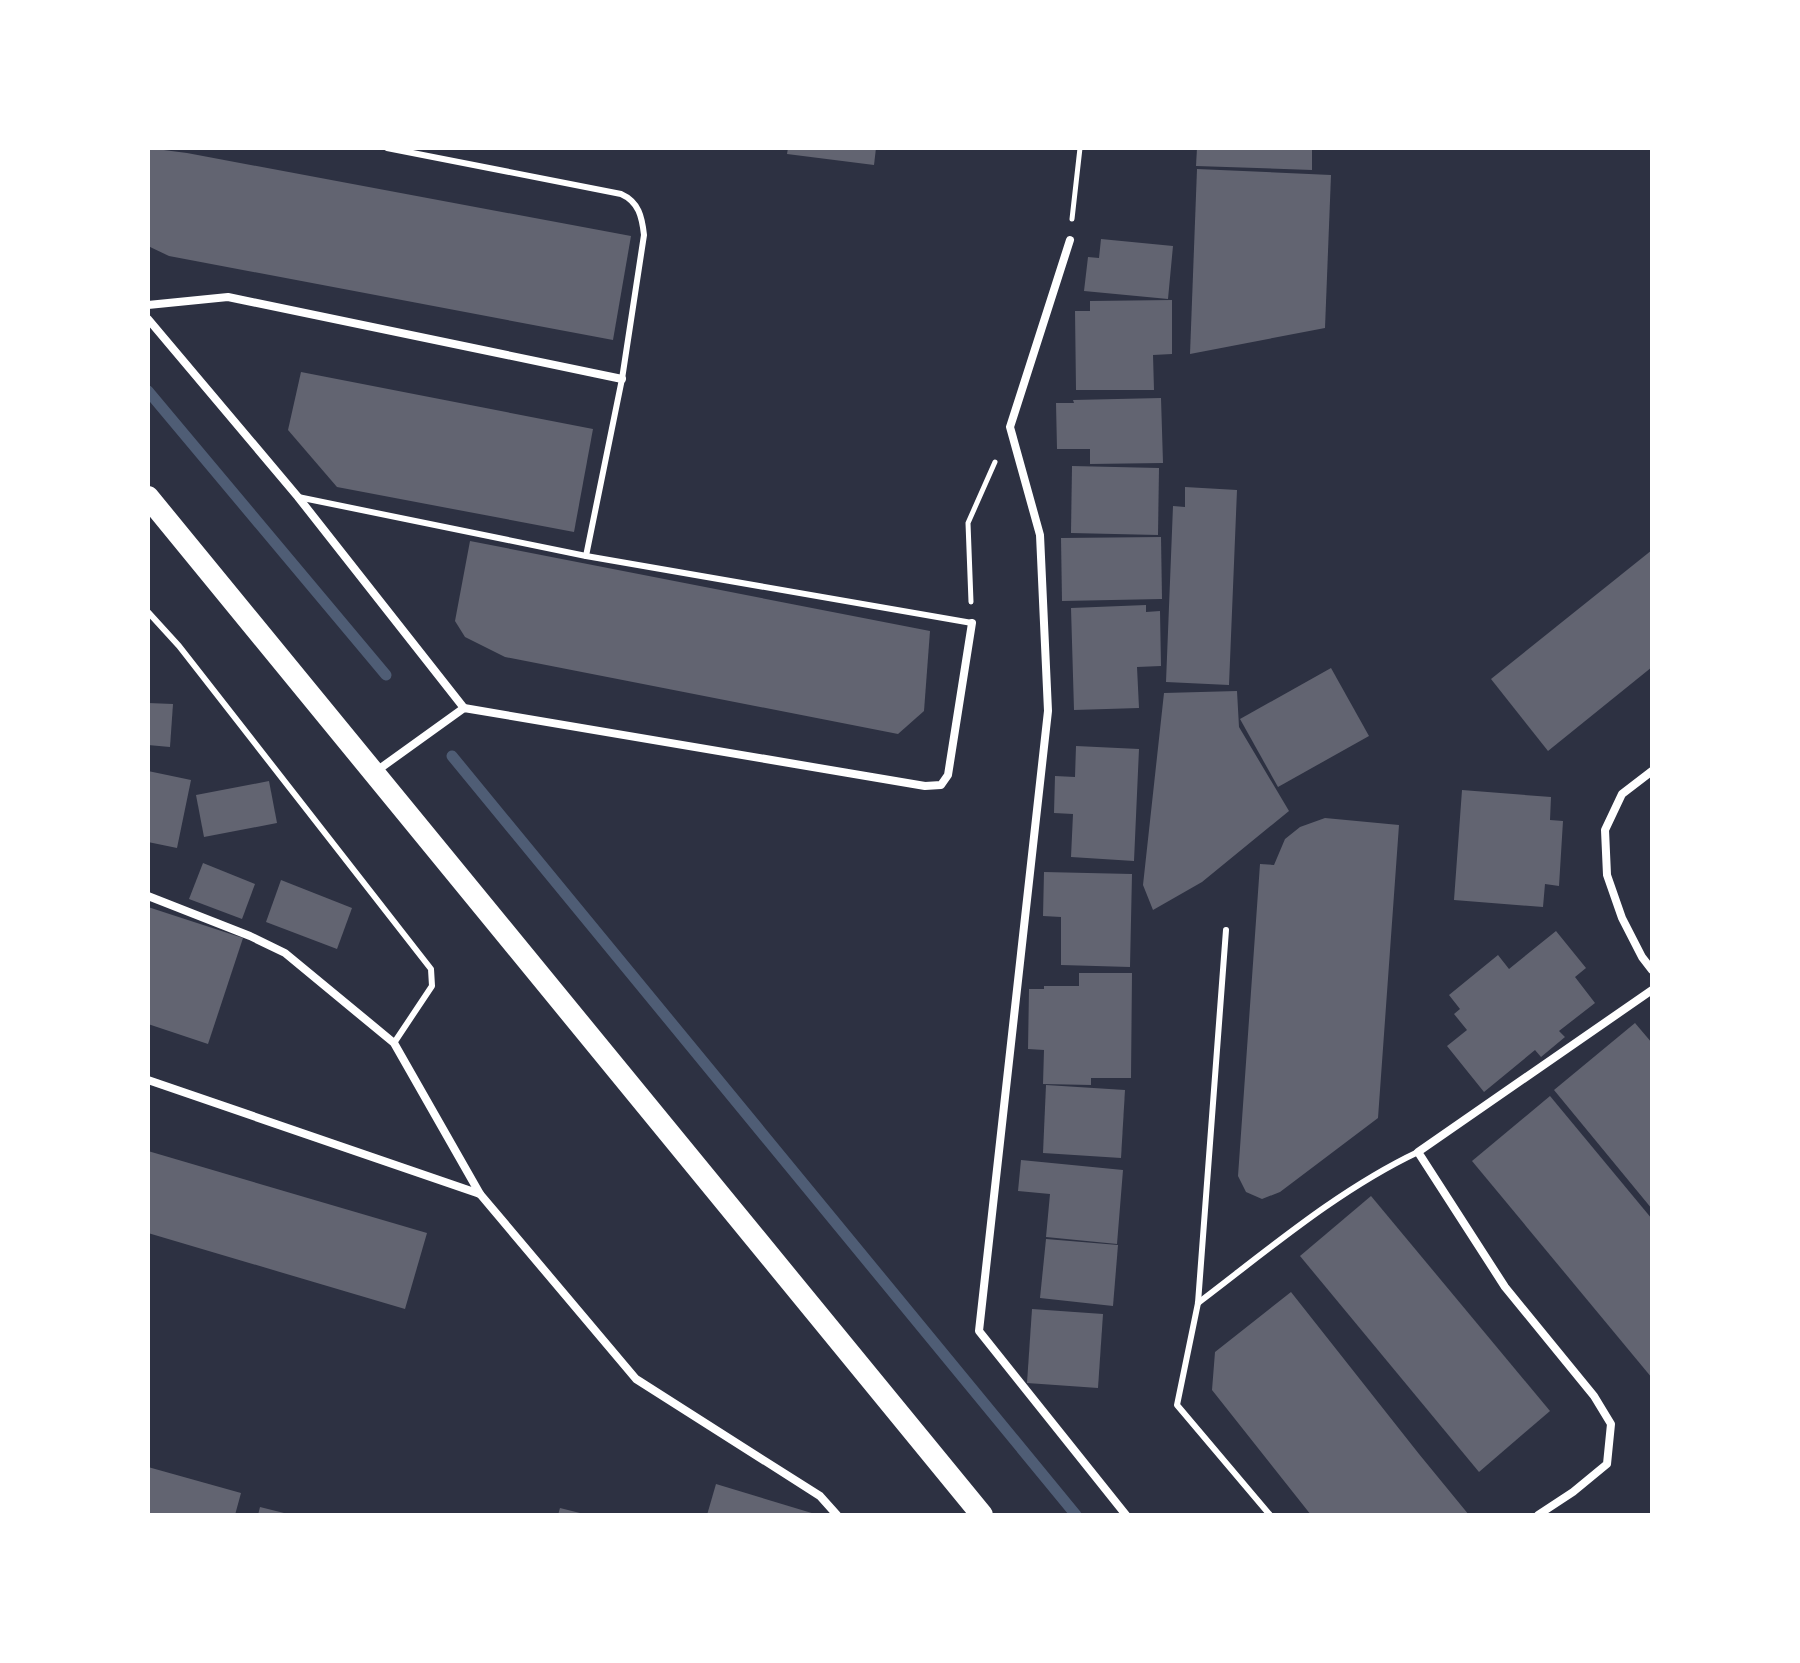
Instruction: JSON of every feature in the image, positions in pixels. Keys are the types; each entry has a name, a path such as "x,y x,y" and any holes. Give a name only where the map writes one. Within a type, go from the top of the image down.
{"highway":[{"path":"148,497 982,1515"}],"street":[{"path":"1070,240 1010,427 1040,535 1048,711 979,1331 1126,1515"},
{"path":"148,305 228,297 622,379"},
{"path":"148,319 298,497 464,708 925,786 941,785 948,775 972,623"},
{"path":"374,773 464,708"},
{"path":"1652,771 1622,794 1605,830 1607,875 1622,918 1652,970"},
{"path":"148,896 285,953 394,1043 480,1194 636,1379 820,1496 837,1515"},
{"path":"1538,1515 1607,1464 1611,1424 1594,1396 1505,1287 1418,1152 1652,990"},
{"path":"148,1080 480,1194"}],"lane":[{"path":"387,148 631,198 643,221 644,235 622,379 586,556"},
{"path":"298,497 586,556 972,623"},
{"path":"148,612 179,646 431,969 432,986 394,1043"},
{"path":"1226,930 1198,1303 1177,1405 1270,1515"},
{"path":"1198,1303 1284,1237 1384,1168 1418,1152"}],"path":[{"path":"1070,240 1080,148"},
{"path":"972,623 968,523 1010,427"}],"building":[{"path":"148,148 631,236 613,340 169,256 148,246"},
{"path":"788,148 876,148 874,165 787,154"},
{"path":"1197,148 1312,148 1312,170 1196,166"},
{"path":"1197,169 1331,175 1325,328 1190,354"},
{"path":"1101,239 1173,246 1168,299 1084,291 1088,257 1099,258"},
{"path":"1172,300 1172,354 1153,355 1154,390 1076,390 1075,311 1090,311 1090,301"},
{"path":"301,372 593,429 574,532 337,487 288,430"},
{"path":"1161,398 1163,463 1090,464 1090,449 1057,449 1056,403"},
{"path":"1072,466 1159,468 1158,535 1071,533"},
{"path":"1185,487 1237,490 1229,685 1166,682 1173,506 1185,507"},
{"path":"1161,537 1162,599 1062,601 1061,538"},
{"path":"470,541 930,631 924,711 898,734 505,657 465,637 455,621"},
{"path":"1652,550 1652,667 1548,751 1491,679"},
{"path":"1146,605 1146,612 1160,611 1161,666 1137,667 1139,708 1074,710 1071,608"},
{"path":"1331,668 1369,736 1278,787 1240,719"},
{"path":"1237,691 1239,727 1289,811 1202,882 1153,910 1143,885 1164,693"},
{"path":"148,703 173,704 170,747 148,745"},
{"path":"1076,746 1139,749 1134,861 1071,857 1073,814 1054,813 1055,776 1075,777"},
{"path":"148,771 191,780 177,848 148,842"},
{"path":"269,781 277,823 204,837 196,795"},
{"path":"1462,790 1551,797 1550,820 1563,821 1559,886 1545,884 1543,907 1454,900"},
{"path":"1325,818 1399,825 1378,1118 1280,1192 1262,1199 1246,1192 1238,1176 1260,864 1274,865 1285,839 1300,827"},
{"path":"203,863 255,884 242,919 189,899"},
{"path":"1044,872 1132,874 1130,967 1061,965 1061,917 1043,916"},
{"path":"281,880 352,908 337,949 266,922"},
{"path":"148,907 243,938 208,1044 148,1024"},
{"path":"1556,931 1586,968 1575,977 1595,1003 1559,1031 1565,1037 1541,1057 1535,1050 1484,1092 1447,1046 1467,1030 1454,1014 1460,1009 1449,995 1498,955 1509,969"},
{"path":"1079,973 1132,973 1131,1078 1091,1078 1091,1085 1043,1084 1044,1050 1028,1049 1029,989 1079,986"},
{"path":"1635,1023 1652,1043 1652,1209 1554,1090"},
{"path":"1046,1085 1125,1090 1121,1158 1043,1153"},
{"path":"1550,1096 1652,1219 1652,1378 1472,1161"},
{"path":"148,1151 427,1233 405,1309 148,1233"},
{"path":"1021,1160 1123,1170 1117,1244 1046,1237 1050,1194 1018,1191"},
{"path":"1371,1196 1550,1411 1479,1472 1300,1256"},
{"path":"1046,1239 1118,1245 1113,1306 1040,1298"},
{"path":"1291,1292 1469,1515 1311,1515 1212,1390 1215,1352"},
{"path":"1032,1309 1103,1314 1098,1388 1027,1383"},
{"path":"148,1467 241,1493 235,1515 148,1515"},
{"path":"716,1484 815,1514 707,1515"},
{"path":"260,1507 288,1514 258,1515"},
{"path":"560,1508 584,1514 558,1515"}],"waterway":[{"path":"148,391 386,675"},
{"path":"452,756 1076,1515"}]}
